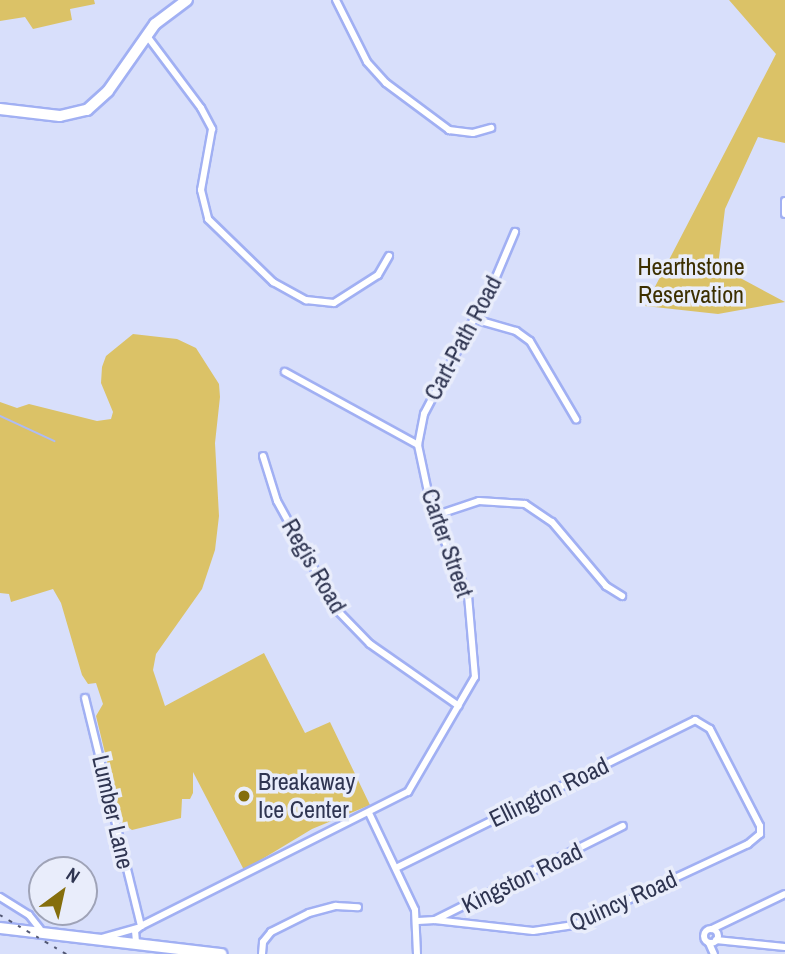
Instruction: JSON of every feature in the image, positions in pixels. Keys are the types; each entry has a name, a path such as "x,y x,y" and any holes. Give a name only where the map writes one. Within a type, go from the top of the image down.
{"street":[{"path":"0,109 60,116 82,112 108,90 145,34 187,0"},
{"path":"336,0 367,62 386,83 449,130 473,133 491,128"},
{"path":"145,34 201,108 212,129 201,190 208,219 273,282 306,300 334,303 378,275 389,256"},
{"path":"785,201 785,214"},
{"name":"Cart-Path Road","path":"418,445 424,414 474,319 514,232"},
{"path":"474,319 516,331 530,341 576,419"},
{"path":"285,372 418,445"},
{"name":"Carter Street","path":"102,937 139,927 369,813 416,785 475,673 468,596 434,516 418,445"},
{"name":"Regis Road","path":"263,456 277,501 337,610 370,644 459,706"},
{"path":"434,516 479,501 525,504 552,522 606,586 622,596"},
{"name":"Lumber Lane","path":"85,698 139,927"},
{"name":"Ellington Road","path":"396,868 690,722 703,721 755,816 760,834"},
{"path":"369,813 418,921 417,954"},
{"name":"Kingston Road","path":"418,921 435,920 623,826"},
{"name":"Quincy Road","path":"435,920 533,931 562,929 683,875 760,834"},
{"path":"785,894 704,934 712,941 785,947"},
{"path":"0,897 30,915 40,929"},
{"path":"262,954 263,942 271,932 293,920 323,908 358,907"},
{"path":"136,942 139,927"},
{"path":"0,928 40,929 221,954"},
{"path":"712,929 714,954"}],"green space":[{"path":"0,0 94,0 95,4 70,9 72,20 33,29 25,17 0,21"},
{"name":"Hearthstone Reservation","path":"729,0 785,0 785,143 758,137 725,209 718,266 785,302 718,314 645,306 776,54"},
{"path":"133,334 177,339 196,348 219,384 215,443 219,516 215,550 202,589 156,654 153,670 165,706 264,653 305,733 330,722 370,805 312,829 244,870 193,772 193,793 190,799 182,799 181,818 132,830 122,823 96,716 103,704 96,683 88,684 82,675 61,603 53,589 11,602 9,594 0,593 0,402 17,408 29,404 97,421 111,419 113,412 101,383 102,367 106,356"}],"waterway":[{"path":"0,416 54,441"}],"railway":[{"path":"0,915 66,954"}],"place":[{"name":"Breakaway Ice Center","path":"244,796"}]}
